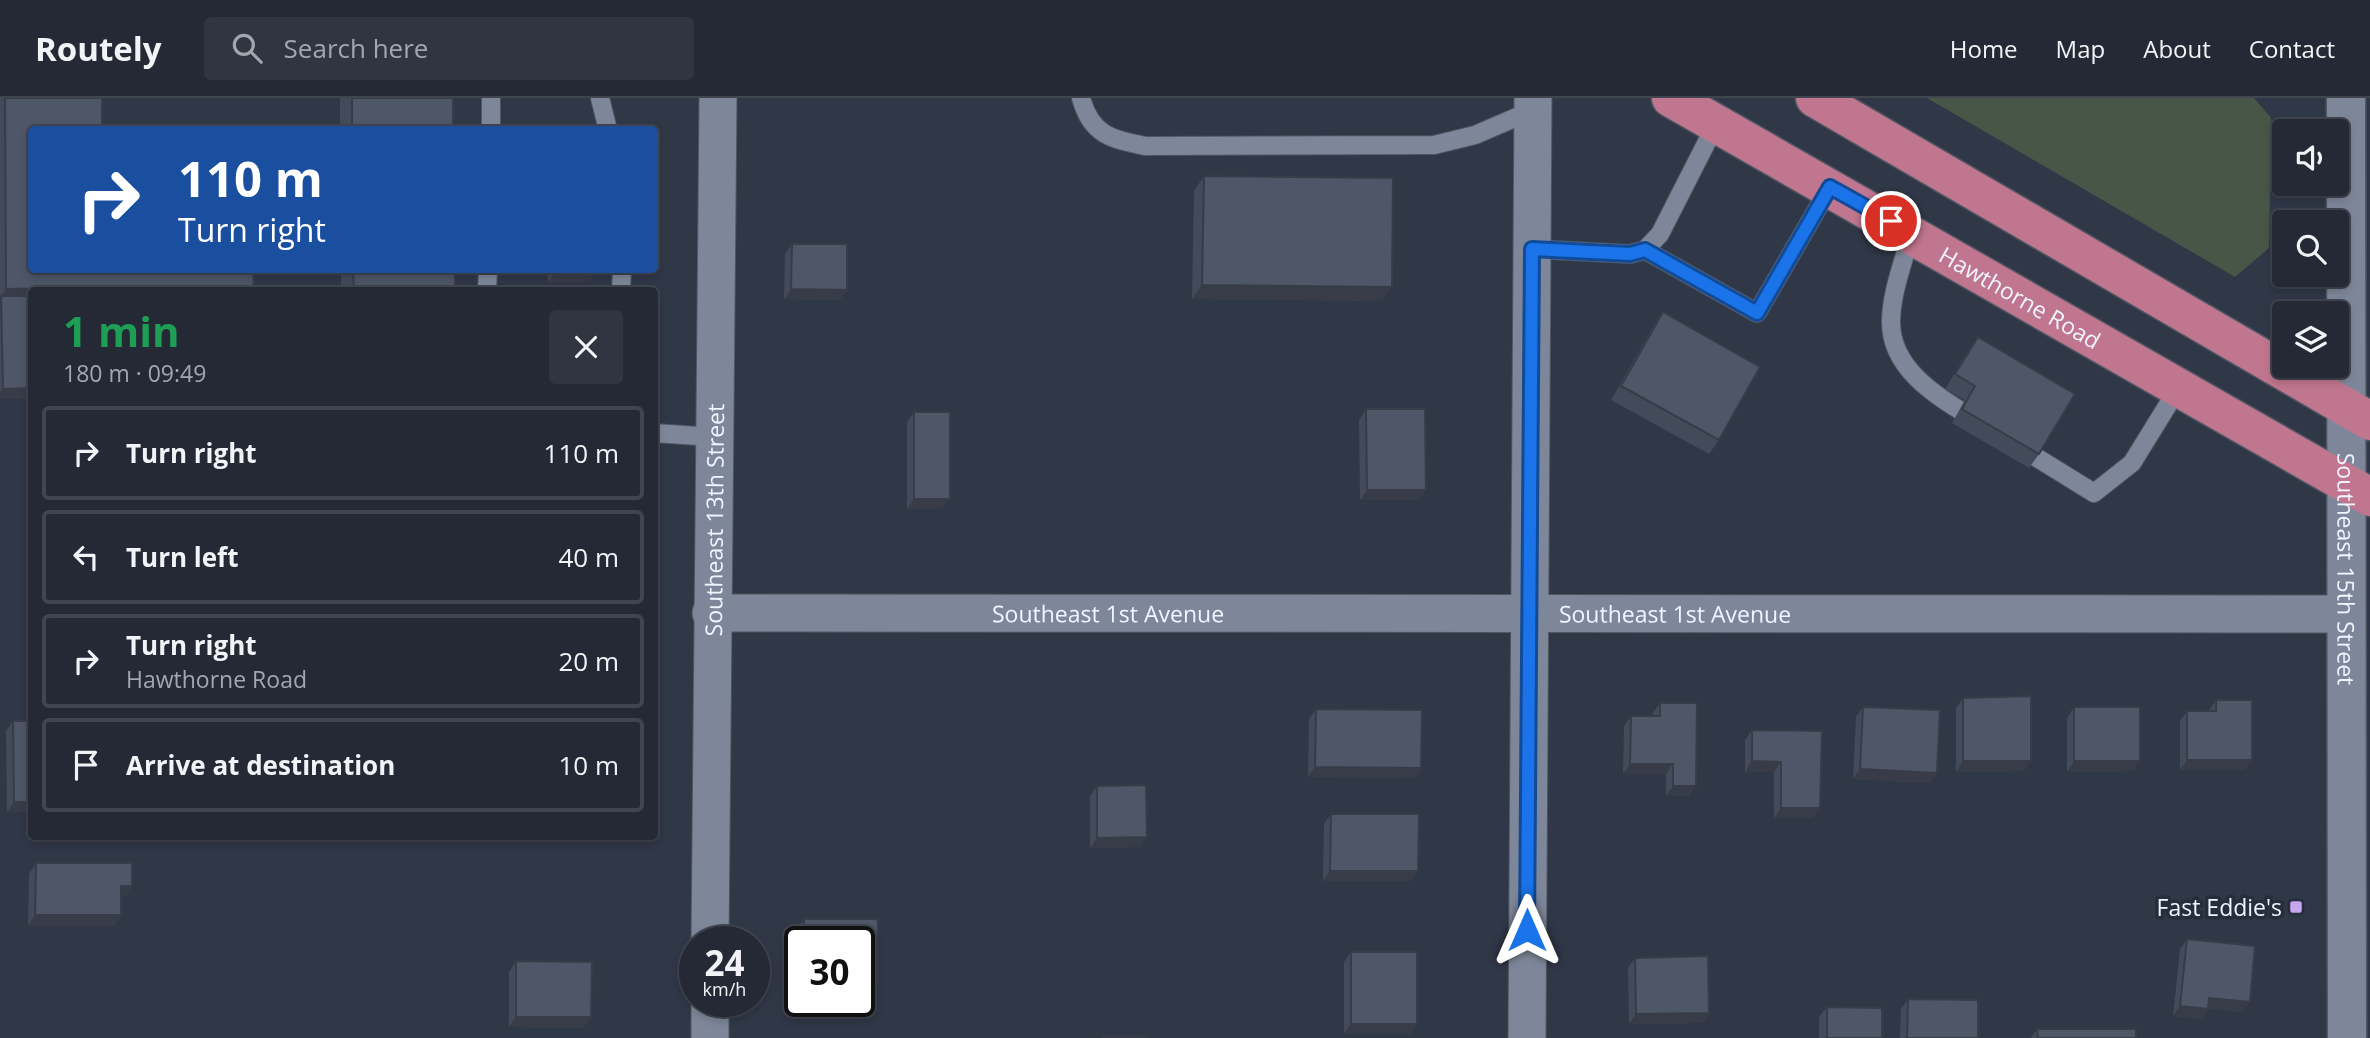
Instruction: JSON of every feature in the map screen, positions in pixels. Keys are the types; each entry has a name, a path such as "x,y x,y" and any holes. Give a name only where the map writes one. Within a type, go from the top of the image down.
{"highway":[{"name":"Hawthorne Road","path":"1671,98 2358,490"},
{"path":"1815,98 2358,414"}],"street":[{"name":"Southeast 13th Street","path":"710,926 718,98"},
{"name":"Southeast 15th Street","path":"2346,98 2358,414 2358,490 2347,614 2358,685 2359,910 2347,1038"},
{"path":"1527,1038 1533,104"},
{"name":"Southeast 1st Avenue","path":"711,613 2347,614"},
{"path":"710,1017 710,1038"}],"lane":[{"path":"491,98 491,126"},
{"path":"600,98 607,126"},
{"path":"1082,98 1090,124 1114,140 1145,146 1434,145 1475,135 1533,104"},
{"path":"1532,249 1630,254 1645,250 1660,234 1717,122"},
{"path":"1645,250 1757,313 1830,187"},
{"path":"1911,233 1891,321 1900,355 1927,388 2094,493 2132,463 2179,387"},
{"path":"658,433 713,437"}],"green space":[{"path":"1927,98 2254,98 2271,118 2269,248 2235,277"}],"building":[{"path":"5,98 102,98 102,126 28,126 28,273 253,273 254,287 28,287 6,289"},
{"path":"352,98 453,98 453,126 352,126"},
{"path":"1204,176 1393,178 1392,287 1202,285"},
{"path":"792,244 847,244 847,290 791,289"},
{"path":"353,273 455,273 455,287 354,287"},
{"path":"1,296 28,296 28,388 3,389"},
{"path":"1663,312 1760,367 1719,440 1621,386"},
{"path":"1978,337 2075,394 2039,454 1962,409 1975,386 1955,374"},
{"path":"1366,409 1425,409 1426,490 1367,490"},
{"path":"914,412 950,412 950,499 914,499"},
{"path":"2031,696 2031,761 1963,761 1963,698"},
{"path":"2216,700 2252,700 2252,760 2187,760 2187,711 2216,711"},
{"path":"1660,703 1697,703 1696,786 1673,786 1673,764 1630,764 1631,716 1660,716"},
{"path":"1863,707 1940,710 1937,773 1860,769"},
{"path":"2074,707 2140,707 2140,761 2074,761"},
{"path":"1316,709 1422,710 1421,768 1315,767"},
{"path":"13,721 28,721 28,802 14,802"},
{"path":"1752,730 1822,731 1820,808 1781,808 1781,762 1752,761"},
{"path":"1146,785 1147,837 1097,838 1097,786"},
{"path":"1331,814 1419,814 1418,871 1330,871"},
{"path":"36,863 132,863 132,886 121,886 121,915 35,915"},
{"path":"804,919 878,919 878,984 875,984 875,926 804,926"},
{"path":"2187,939 2255,946 2250,1002 2209,998 2208,1009 2180,1006"},
{"path":"1351,952 1417,952 1417,1024 1351,1024"},
{"path":"1708,956 1709,1013 1636,1014 1635,958"},
{"path":"516,961 592,962 591,1017 516,1017"},
{"path":"1908,999 1978,1000 1978,1038 1907,1038"},
{"path":"1827,1007 1882,1008 1882,1038 1827,1038"},
{"path":"2037,1029 2136,1029 2136,1038 2038,1038"},
{"path":"1147,1036 1147,1038 1103,1038"}],"place":[{"name":"Fast Eddie's","path":"2296,907"}],"route":[{"path":"1527,930 1532,249 1630,254 1645,250 1757,313 1830,187 1891,221"}]}
